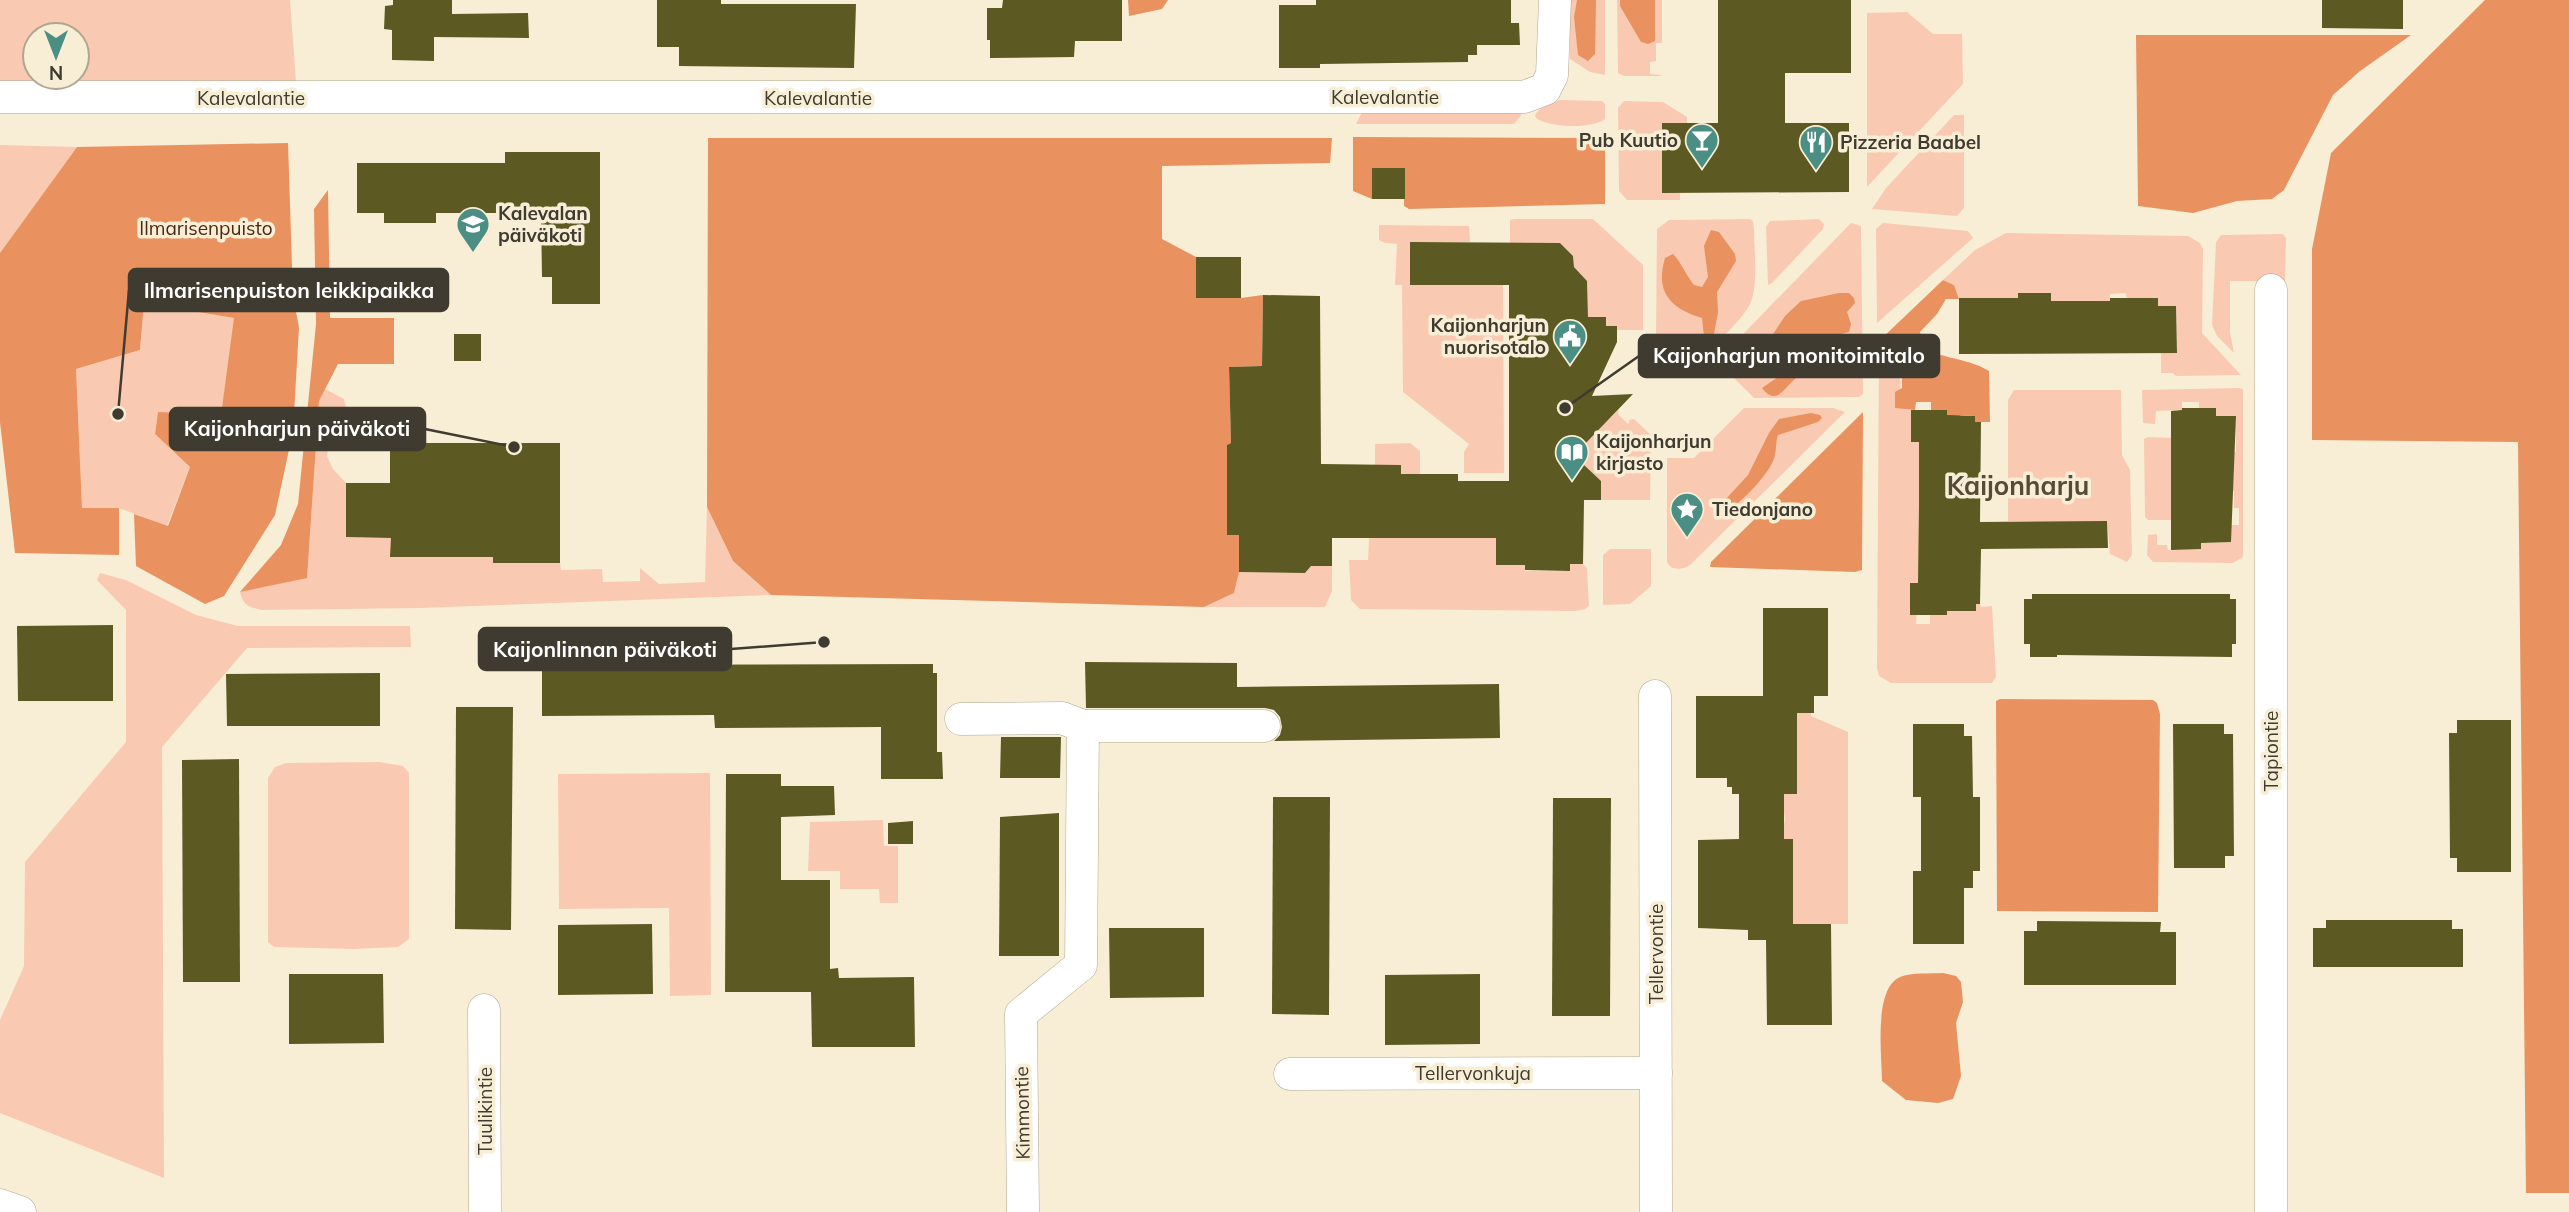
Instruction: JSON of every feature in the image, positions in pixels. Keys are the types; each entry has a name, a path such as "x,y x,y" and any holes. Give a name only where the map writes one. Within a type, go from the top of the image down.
{"street":[{"name":"Kalevalantie","path":"0,97 1524,97 1545,89 1552,75 1555,0"},
{"name":"Tapiontie","path":"2271,290 2271,1212"},
{"name":"Tellervontie","path":"1655,696 1656,1212"},
{"path":"961,719 1062,719 1083,726 1264,726"},
{"name":"Kimmontie","path":"1023,1212 1021,1014 1081,965 1083,726"},
{"name":"Tuulikintie","path":"484,1010 485,1212"},
{"name":"Tellervonkuja","path":"1290,1074 1656,1073"},
{"path":"0,1205 20,1212"}],"shaded area":[{"path":"0,0 290,0 296,82 91,82 91,21 21,21 21,81 0,81"},
{"path":"1570,0 1605,0 1605,75 1590,72 1570,59"},
{"path":"1617,0 1662,0 1662,43 1656,43 1656,61 1650,62 1650,74 1661,75 1624,76 1618,73"},
{"path":"1907,12 1933,34 1962,34 1963,84 1867,187 1867,13"},
{"path":"1560,100 1602,101 1605,104 1605,119 1571,126 1551,124 1536,118 1535,115 1541,108"},
{"path":"1624,101 1663,102 1687,117 1687,123 1662,124 1662,192 1680,193 1680,200 1627,200 1619,191 1618,108"},
{"path":"1522,111 1514,124 1356,124 1362,112"},
{"path":"1954,115 1964,115 1964,208 1957,216 1872,209 1886,188"},
{"path":"0,145 77,147 0,253"},
{"path":"1593,219 1643,265 1643,330 1617,330 1617,326 1606,326 1605,317 1588,317 1587,281 1574,267 1573,256 1560,243 1510,243 1510,220"},
{"path":"1750,219 1754,229 1754,289 1749,306 1740,318 1707,352 1693,338 1656,338 1657,229 1669,220"},
{"path":"1819,219 1824,224 1823,229 1768,285 1766,227 1770,221"},
{"path":"1851,223 1861,226 1863,394 1859,397 1754,398 1717,361"},
{"path":"1883,223 1968,231 1973,238 1877,323 1876,229"},
{"path":"1379,225 1469,226 1470,242 1410,243 1410,284 1503,285 1504,473 1464,473 1464,452 1469,444 1403,392 1402,285 1395,285 1397,244 1379,240"},
{"path":"2006,233 2188,236 2200,243 2203,249 2202,333 2241,375 2176,376 2173,373 2161,373 2161,353 2177,352 2176,306 2158,306 2158,298 2127,301 2126,293 2110,294 2110,301 2067,306 2066,301 2055,301 1977,307 1977,298 1959,298 1954,285 1943,280 1975,250"},
{"path":"2283,234 2286,238 2285,281 2230,281 2230,332 2234,353 2217,336 2212,325 2216,242 2221,235"},
{"path":"144,303 235,318 221,415 158,413 155,434 190,467 167,526 119,508 82,508 76,369 140,350"},
{"path":"1879,344 1899,373 1899,396 1895,407 1911,410 1911,441 1925,442 1919,454 1916,624 1930,624 1930,615 1947,614 1947,604 1960,611 1975,611 1976,604 1981,607 1992,606 1996,677 1992,683 1891,683 1879,676"},
{"path":"325,389 344,399 350,424 340,441 334,441 327,456 333,469 346,483 346,537 391,538 391,557 456,557 493,537 494,563 560,563 561,570 602,569 603,582 640,581 640,568 659,584 705,582 707,507 733,561 771,595 420,608 262,610 250,607 240,592 307,577 319,401"},
{"path":"2243,389 2243,557 2233,563 2153,562 2147,555 2148,535 2157,534 2157,545 2167,545 2168,550 2200,549 2201,543 2231,542 2231,525 2239,525 2239,508 2234,508 2234,491 2223,491 2233,452 2236,452 2236,416 2216,416 2216,408 2199,408 2199,402 2182,402 2182,410 2156,411 2155,424 2143,423 2142,390"},
{"path":"2014,390 2121,390 2122,455 2130,470 2132,555 2127,562 2110,554 2107,521 2008,521 2008,400"},
{"path":"1744,408 1833,408 1845,412 1690,565 1680,569 1670,567 1667,561 1667,458 1694,458"},
{"path":"1619,409 1618,414 1628,424 1628,420 1634,419 1651,435 1650,500 1601,500 1601,481 1584,465 1584,445"},
{"path":"2172,438 2178,520 2148,520 2145,517 2144,439"},
{"path":"1410,443 1420,451 1420,481 1401,481 1401,465 1375,465 1375,444"},
{"path":"1369,538 1496,538 1497,565 1525,565 1525,571 1569,571 1570,564 1583,564 1587,568 1589,606 1575,611 1360,609 1351,600 1349,560 1368,560"},
{"path":"1610,549 1651,549 1651,586 1630,604 1603,605 1603,555"},
{"path":"1311,566 1332,566 1332,591 1325,607 1204,607 1234,593 1239,572 1305,573"},
{"path":"100,573 126,580 196,615 238,626 410,626 411,647 247,648 162,747 164,1178 0,1113 0,1020 24,966 25,862 126,742 126,610 97,580"},
{"path":"1797,713 1811,713 1811,716 1848,732 1848,924 1793,924 1793,839 1776,839 1785,817 1776,794"},
{"path":"379,762 403,766 409,773 409,939 398,947 274,947 268,942 268,778 275,767 286,763"},
{"path":"710,773 711,995 670,996 669,908 559,909 558,774"},
{"path":"883,820 884,846 898,846 898,903 880,903 879,889 840,889 840,871 808,871 810,822"}],"green space":[{"path":"1128,0 1168,0 1162,9 1129,16"},
{"path":"1577,0 1596,0 1595,54 1588,61 1578,55 1574,17"},
{"path":"1620,0 1655,0 1655,41 1648,44 1641,42 1620,6"},
{"path":"2485,0 2569,0 2569,1193 2526,1193 2518,442 2312,440 2312,249 2331,153"},
{"path":"2136,35 2411,35 2360,71 2333,95 2284,190 2272,199 2237,201 2193,213 2138,206"},
{"path":"1353,137 1595,138 1605,146 1605,204 1409,209 1404,206 1404,168 1372,168 1372,199 1353,191"},
{"path":"708,138 1332,138 1330,163 1162,166 1162,239 1196,257 1197,298 1263,295 1262,366 1229,367 1231,443 1227,445 1227,535 1239,535 1239,572 1234,593 1204,607 771,595 733,561 707,507"},
{"name":"Ilmarisenpuisto","path":"288,143 293,297 299,327 293,431 275,515 224,596 205,604 136,566 134,514 168,526 190,467 155,434 158,412 221,415 234,318 144,303 140,350 76,369 82,508 119,508 119,555 15,553 0,422 0,253 77,147"},
{"path":"328,190 330,318 394,318 394,364 338,364 319,401 307,578 240,592 281,545 298,504 316,324 314,209"},
{"path":"1711,230 1719,232 1735,254 1736,261 1717,292 1718,312 1713,339 1709,341 1704,337 1702,318 1681,309 1668,297 1662,280 1662,270 1665,258 1673,254 1694,285 1702,287 1708,277 1704,246"},
{"path":"1943,280 1954,285 1959,299 1946,299 1937,314 1920,332 1925,349 1989,371 1990,422 1975,422 1975,416 1961,415 1947,422 1947,410 1931,410 1931,402 1916,402 1915,410 1895,408 1895,392 1902,388 1902,377 1879,344 1880,340"},
{"path":"1849,293 1854,298 1855,303 1847,312 1851,324 1849,332 1829,337 1816,371 1794,379 1777,395 1768,394 1762,388 1778,377 1778,370 1762,351 1785,316 1801,301"},
{"path":"1863,412 1862,570 1855,572 1710,567 1711,562"},
{"path":"1811,413 1822,418 1818,422 1778,435 1774,458 1763,476 1739,502 1714,516 1713,513 1748,475 1779,419"},
{"path":"2153,700 2157,703 2160,714 2158,912 1997,911 1996,701"},
{"path":"1943,973 1956,976 1961,982 1963,1002 1956,1023 1961,1076 1953,1099 1938,1103 1906,1100 1882,1081 1881,1024 1886,995 1891,984 1905,975"}],"building":[{"path":"393,0 452,0 452,14 528,13 529,38 434,37 434,61 392,60 392,30 384,29 385,6 393,5"},
{"path":"657,0 721,0 721,4 856,4 854,68 679,66 679,47 657,47"},
{"path":"1003,0 1122,0 1122,41 1075,41 1074,57 990,58 987,8 1002,8"},
{"path":"1316,0 1511,0 1511,23 1519,23 1520,45 1477,45 1477,55 1468,55 1468,62 1320,64 1320,68 1279,68 1279,5 1316,5"},
{"path":"1718,0 1851,0 1851,73 1785,73 1785,123 1849,123 1849,192 1662,193 1662,123 1718,123"},
{"path":"2322,0 2403,0 2403,29 2322,28"},
{"path":"505,152 600,152 600,304 552,304 552,277 542,277 541,213 436,213 436,223 384,223 384,213 357,213 357,163 505,163"},
{"path":"1372,168 1405,168 1405,199 1372,199"},
{"path":"1410,242 1560,243 1573,256 1574,267 1587,281 1588,317 1606,317 1606,326 1617,326 1617,342 1592,396 1633,394 1584,445 1584,465 1601,481 1601,500 1584,500 1583,564 1570,564 1570,571 1525,570 1525,565 1496,565 1496,538 1332,538 1332,566 1311,566 1305,573 1239,572 1239,535 1227,535 1227,445 1231,443 1229,367 1262,366 1263,295 1320,296 1321,464 1401,465 1401,474 1458,474 1458,481 1509,481 1509,285 1410,285"},
{"path":"1196,257 1241,257 1241,298 1196,298"},
{"path":"2018,293 2051,293 2051,301 2158,298 2158,306 2176,306 2177,353 1959,354 1959,298 2018,298"},
{"path":"454,334 481,334 481,361 454,361"},
{"path":"2182,408 2216,408 2216,416 2236,416 2231,542 2201,543 2201,549 2171,550 2171,411"},
{"path":"1911,410 1947,410 1947,415 1975,416 1975,422 1981,422 1980,522 2107,521 2108,548 1981,549 1980,604 1976,604 1976,611 1947,611 1947,615 1910,615 1910,583 1918,583 1919,506 1919,442 1911,442"},
{"path":"390,443 560,443 560,563 493,563 493,557 390,557 391,538 346,537 346,483 390,483"},
{"path":"2032,594 2230,594 2230,599 2236,599 2236,644 2232,644 2232,657 2030,657 2030,644 2024,644 2024,599 2032,599"},
{"path":"1763,608 1828,608 1828,696 1814,696 1814,713 1797,713 1797,794 1784,794 1784,839 1793,839 1793,924 1831,924 1832,1025 1767,1025 1766,940 1748,940 1748,930 1698,928 1698,840 1739,839 1739,794 1732,794 1732,787 1727,787 1727,778 1696,778 1696,696 1763,696"},
{"path":"113,625 113,701 18,701 17,626"},
{"path":"1085,662 1237,663 1237,687 1499,684 1500,738 1274,741 1280,735 1282,727 1280,717 1274,710 1265,708 1086,708"},
{"path":"933,664 933,673 937,673 937,752 942,752 943,779 881,779 881,727 715,728 714,715 542,716 542,665"},
{"path":"380,673 380,726 227,726 226,674"},
{"path":"456,707 513,707 511,930 455,929"},
{"path":"2457,720 2511,720 2511,872 2457,872 2457,858 2450,858 2449,733 2457,733"},
{"path":"1913,724 1964,724 1964,736 1972,736 1973,797 1980,797 1980,871 1973,871 1973,888 1964,888 1964,944 1913,944 1913,871 1921,871 1921,797 1913,797"},
{"path":"2173,724 2224,724 2224,734 2233,734 2234,856 2225,856 2225,868 2174,868"},
{"path":"1001,737 1061,737 1060,778 1000,778"},
{"path":"239,759 240,982 183,982 182,760"},
{"path":"726,774 781,774 781,786 834,786 835,815 781,817 781,880 830,880 830,969 838,968 839,978 914,977 915,1047 812,1047 811,992 725,992"},
{"path":"1273,797 1330,797 1329,1015 1272,1014"},
{"path":"1553,798 1611,798 1610,1016 1552,1016"},
{"path":"1059,813 1059,956 999,956 1000,817"},
{"path":"913,821 913,844 888,844 888,823"},
{"path":"2326,920 2452,920 2452,929 2463,929 2463,967 2313,967 2313,928 2326,928"},
{"path":"2037,921 2161,922 2160,932 2176,932 2176,985 2024,985 2024,931 2037,931"},
{"path":"652,924 653,994 558,995 558,925"},
{"path":"1109,928 1204,928 1204,997 1110,998"},
{"path":"289,974 383,974 384,1043 289,1044"},
{"path":"1480,974 1480,1044 1385,1045 1385,975"}],"place":[{"name":"Pub Kuutio","path":"1702,170"},
{"name":"Pizzeria Baabel","path":"1816,172"},
{"name":"Kalevalan päiväkoti","path":"473,254"},
{"name":"Kaijonharjun nuorisotalo","path":"1570,366"},
{"name":"Kaijonharjun monitoimitalo","path":"1565,408"},
{"name":"Ilmarisenpuiston leikkipaikka","path":"118,414"},
{"name":"Kaijonharjun päiväkoti","path":"514,447"},
{"name":"Kaijonharjun kirjasto","path":"1572,482"},
{"name":"Tiedonjano","path":"1687,539"},
{"name":"Kaijonlinnan päiväkoti","path":"824,642"}],"district":[{"name":"Kaijonharju","path":"2018,486"}]}
